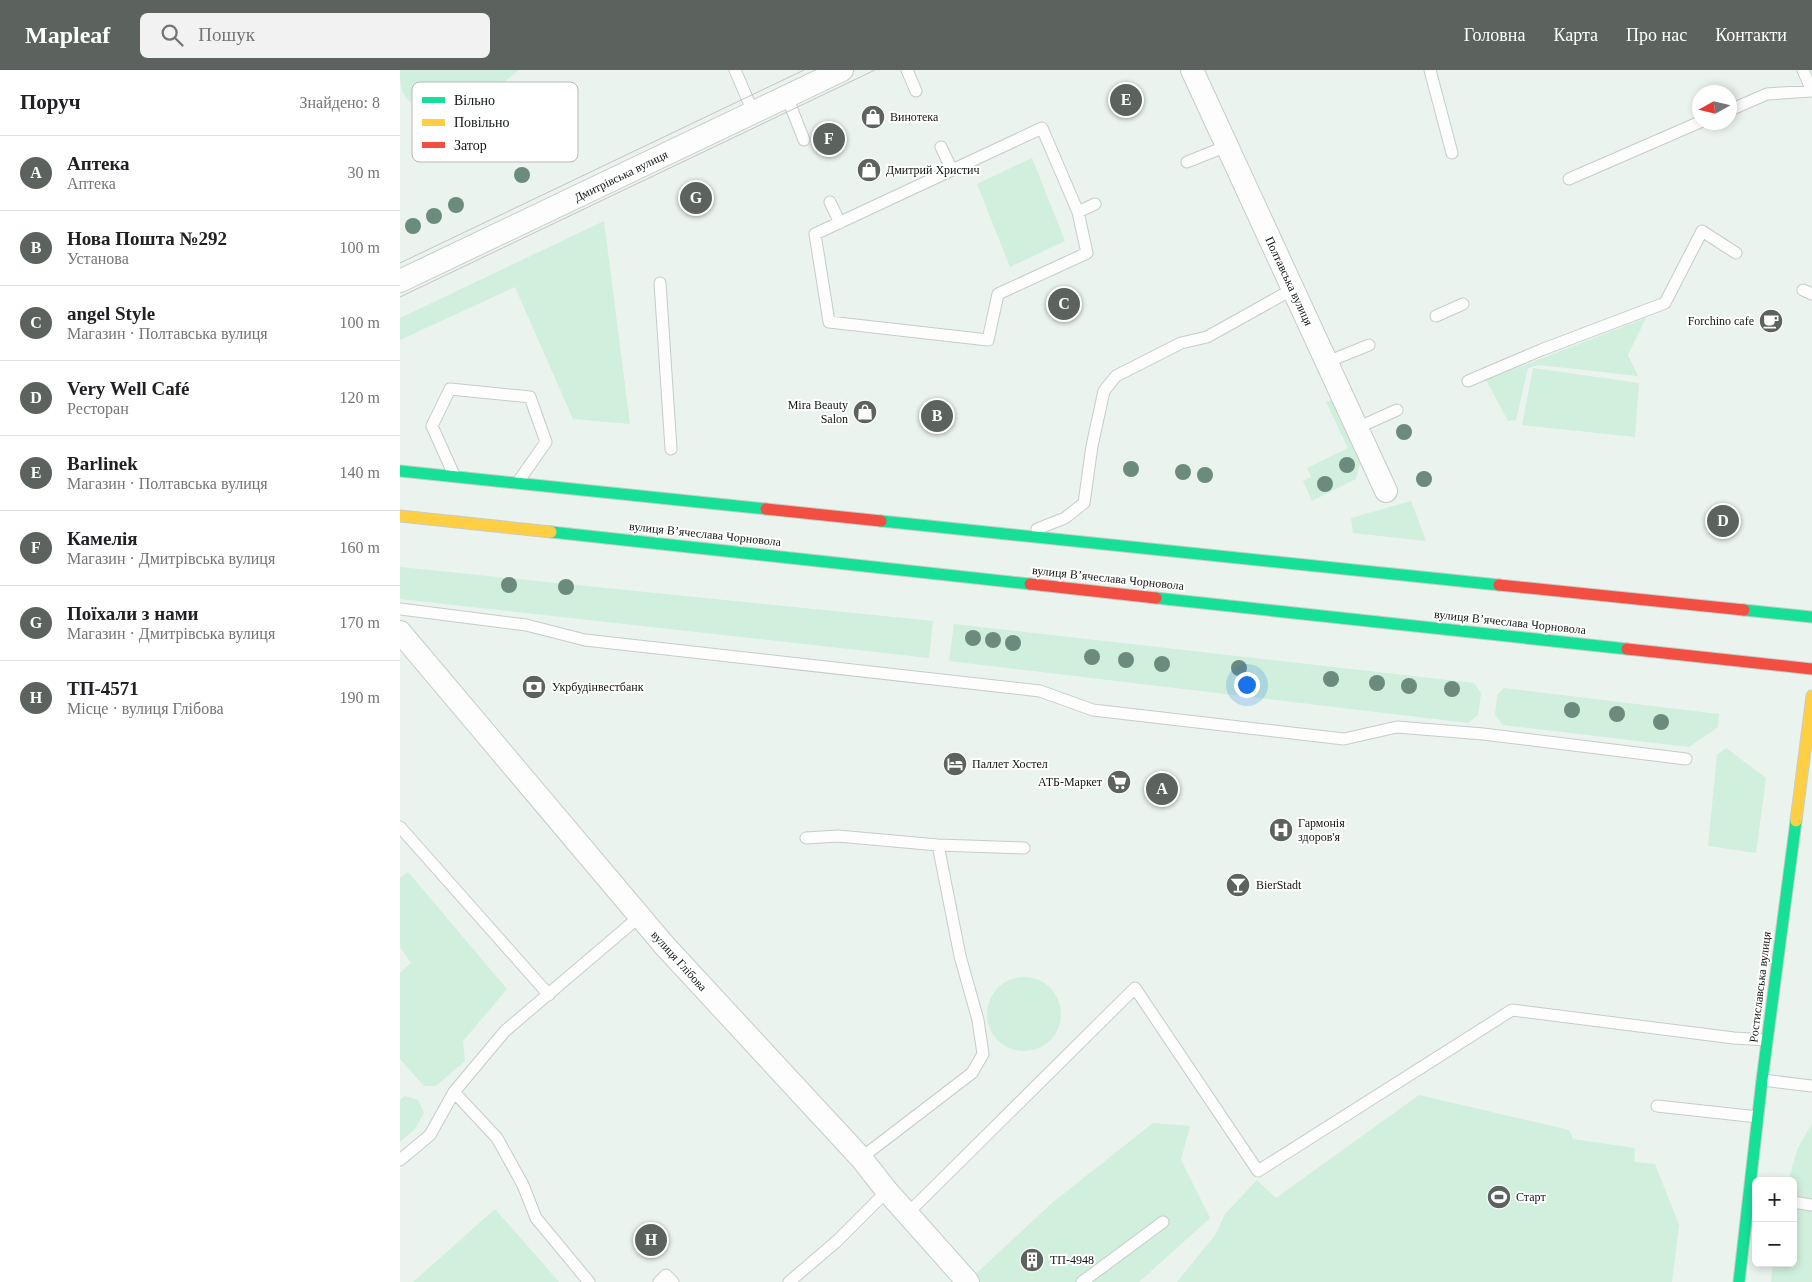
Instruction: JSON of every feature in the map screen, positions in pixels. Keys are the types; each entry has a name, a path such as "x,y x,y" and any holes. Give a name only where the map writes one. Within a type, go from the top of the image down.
{"main road":[{"path":"400,471 1812,617"},
{"name":"вулиця Вʼячеслава Чорновола","path":"400,516 1812,669"},
{"name":"Ростиславська вулиця","path":"1754,1177 1762,1080 1812,696"},
{"name":"Ростиславська вулиця","path":"1739,1282 1752,1199"}],"street":[{"name":"Дмитрівська вулиця","path":"400,281 842,70"},
{"name":"Полтавська вулиця","path":"1192,70 1386,491"},
{"name":"вулиця Глібова","path":"400,632 639,917 862,1158 888,1191 968,1282"}],"lane":[{"path":"735,70 753,112"},
{"path":"907,70 916,91"},
{"path":"1430,70 1452,154"},
{"path":"1737,107 1767,94 1812,92 1802,70"},
{"path":"787,97 804,140"},
{"path":"1569,179 1692,125"},
{"path":"1042,128 1078,212 1087,252 998,294 988,340 829,322 815,234 1042,128"},
{"path":"1187,162 1227,146"},
{"path":"941,147 952,170"},
{"path":"830,202 840,223"},
{"path":"1078,212 1095,204"},
{"path":"1468,381 1541,350 1665,303 1702,231 1736,253"},
{"path":"660,283 671,449"},
{"path":"1003,533 1039,528 1065,518 1084,503 1092,446 1104,391 1116,376 1182,343 1207,337 1293,289"},
{"path":"1436,316 1463,304"},
{"path":"1327,362 1369,345"},
{"path":"455,476 432,426 450,389 530,397 546,442 518,483"},
{"path":"1357,428 1397,410"},
{"path":"400,609 526,625 585,640 1040,691 1093,710 1344,740 1397,727 1484,734 1686,759"},
{"path":"401,829 549,995"},
{"path":"806,838 838,836 938,845 1024,848"},
{"path":"862,1158 972,1073 983,1054 978,1020 960,956 938,845"},
{"path":"400,1160 430,1135 454,1092 505,1031 639,917"},
{"path":"908,1213 1135,988 1258,1171 1512,1010 1734,1038 1767,1040"},
{"path":"1762,1080 1812,1086"},
{"path":"454,1092 497,1138 523,1185 536,1218 589,1282"},
{"path":"1657,1106 1758,1117"},
{"path":"789,1282 837,1241 888,1191"},
{"path":"1797,1202 1812,1204"},
{"path":"1082,1282 1163,1222"},
{"path":"659,1282 666,1275 673,1282"}],"green space":[{"path":"400,70 519,70 504,82 412,82 412,103 404,95"},
{"path":"1032,158 1065,241 1010,267 977,184"},
{"path":"604,221 630,424 573,419 515,287 400,340 400,318"},
{"path":"1646,318 1628,355 1638,376 1539,365 1528,368 1516,420 1508,421 1486,380"},
{"path":"1533,368 1639,383 1635,437 1522,425"},
{"path":"1331,400 1360,463 1356,479 1312,501 1303,481 1311,477 1307,468 1348,448 1326,402"},
{"path":"1411,501 1426,541 1353,533 1351,518"},
{"path":"400,567 933,621 929,658 400,599"},
{"path":"954,624 1474,683 1481,693 1478,715 1468,723 949,661"},
{"path":"1504,688 1719,714 1718,727 1689,747 1503,725 1495,715 1497,695"},
{"path":"1726,748 1766,778 1756,853 1708,846 1717,755"},
{"path":"408,872 507,989 463,1041 465,1061 436,1086 424,1086 400,1059 400,973 411,963 400,947 400,878"},
{"path":"1024,977 1045,983 1055,993 1061,1014 1055,1035 1045,1045 1024,1051 1003,1045 993,1035 987,1014 993,993 1003,983"},
{"name":"Старт","path":"1419,1095 1569,1130 1573,1139 1635,1148 1634,1162 1655,1164 1679,1225 1672,1282 1177,1282 1216,1234 1225,1214 1257,1180 1276,1198"},
{"path":"405,1096 418,1100 424,1113 415,1129 400,1142 400,1100"},
{"path":"1153,1123 1190,1126 1181,1160 1210,1218 1139,1282 967,1282 1052,1203"},
{"path":"1812,1123 1812,1282 1771,1282 1773,1267 1797,1267 1797,1177 1789,1177 1798,1148"},
{"path":"495,1209 559,1282 413,1282"}],"tram line":[{"path":"400,263 804,70"},
{"path":"400,297 875,70"}],"traffic: fast":[{"path":"400,471 766,509"},
{"path":"881,521 1499,585"},
{"path":"551,532 1030,584"},
{"path":"1156,598 1627,649"},
{"path":"1744,610 1812,617"},
{"path":"1739,1282 1762,1080 1796,821"}],"traffic: slow":[{"path":"400,516 551,532"},
{"path":"1796,821 1812,696"}],"traffic: jam":[{"path":"766,509 881,521"},
{"path":"1030,584 1156,598"},
{"path":"1499,585 1744,610"},
{"path":"1627,649 1812,669"}],"place":[{"name":"Barlinek","path":"1126,100"},
{"name":"Винотека","path":"873,117"},
{"name":"Камелія","path":"829,139"},
{"name":"Дмитрий Христич","path":"869,170"},
{"name":"Поїхали з нами","path":"696,198"},
{"name":"angel Style","path":"1064,304"},
{"name":"Forchino cafe","path":"1771,321"},
{"name":"Mira Beauty Salon","path":"865,412"},
{"name":"Нова Пошта №292","path":"937,416"},
{"name":"Very Well Café","path":"1723,521"},
{"name":"Укрбудінвестбанк","path":"534,687"},
{"name":"Паллет Хостел","path":"955,764"},
{"name":"АТБ-Маркет","path":"1119,782"},
{"name":"Аптека","path":"1162,789"},
{"name":"Гармонія здоров'я","path":"1281,830"},
{"name":"BierStadt","path":"1238,885"},
{"name":"Старт","path":"1499,1197"},
{"name":"ТП-4571","path":"651,1240"},
{"name":"ТП-4948","path":"1032,1260"}]}
